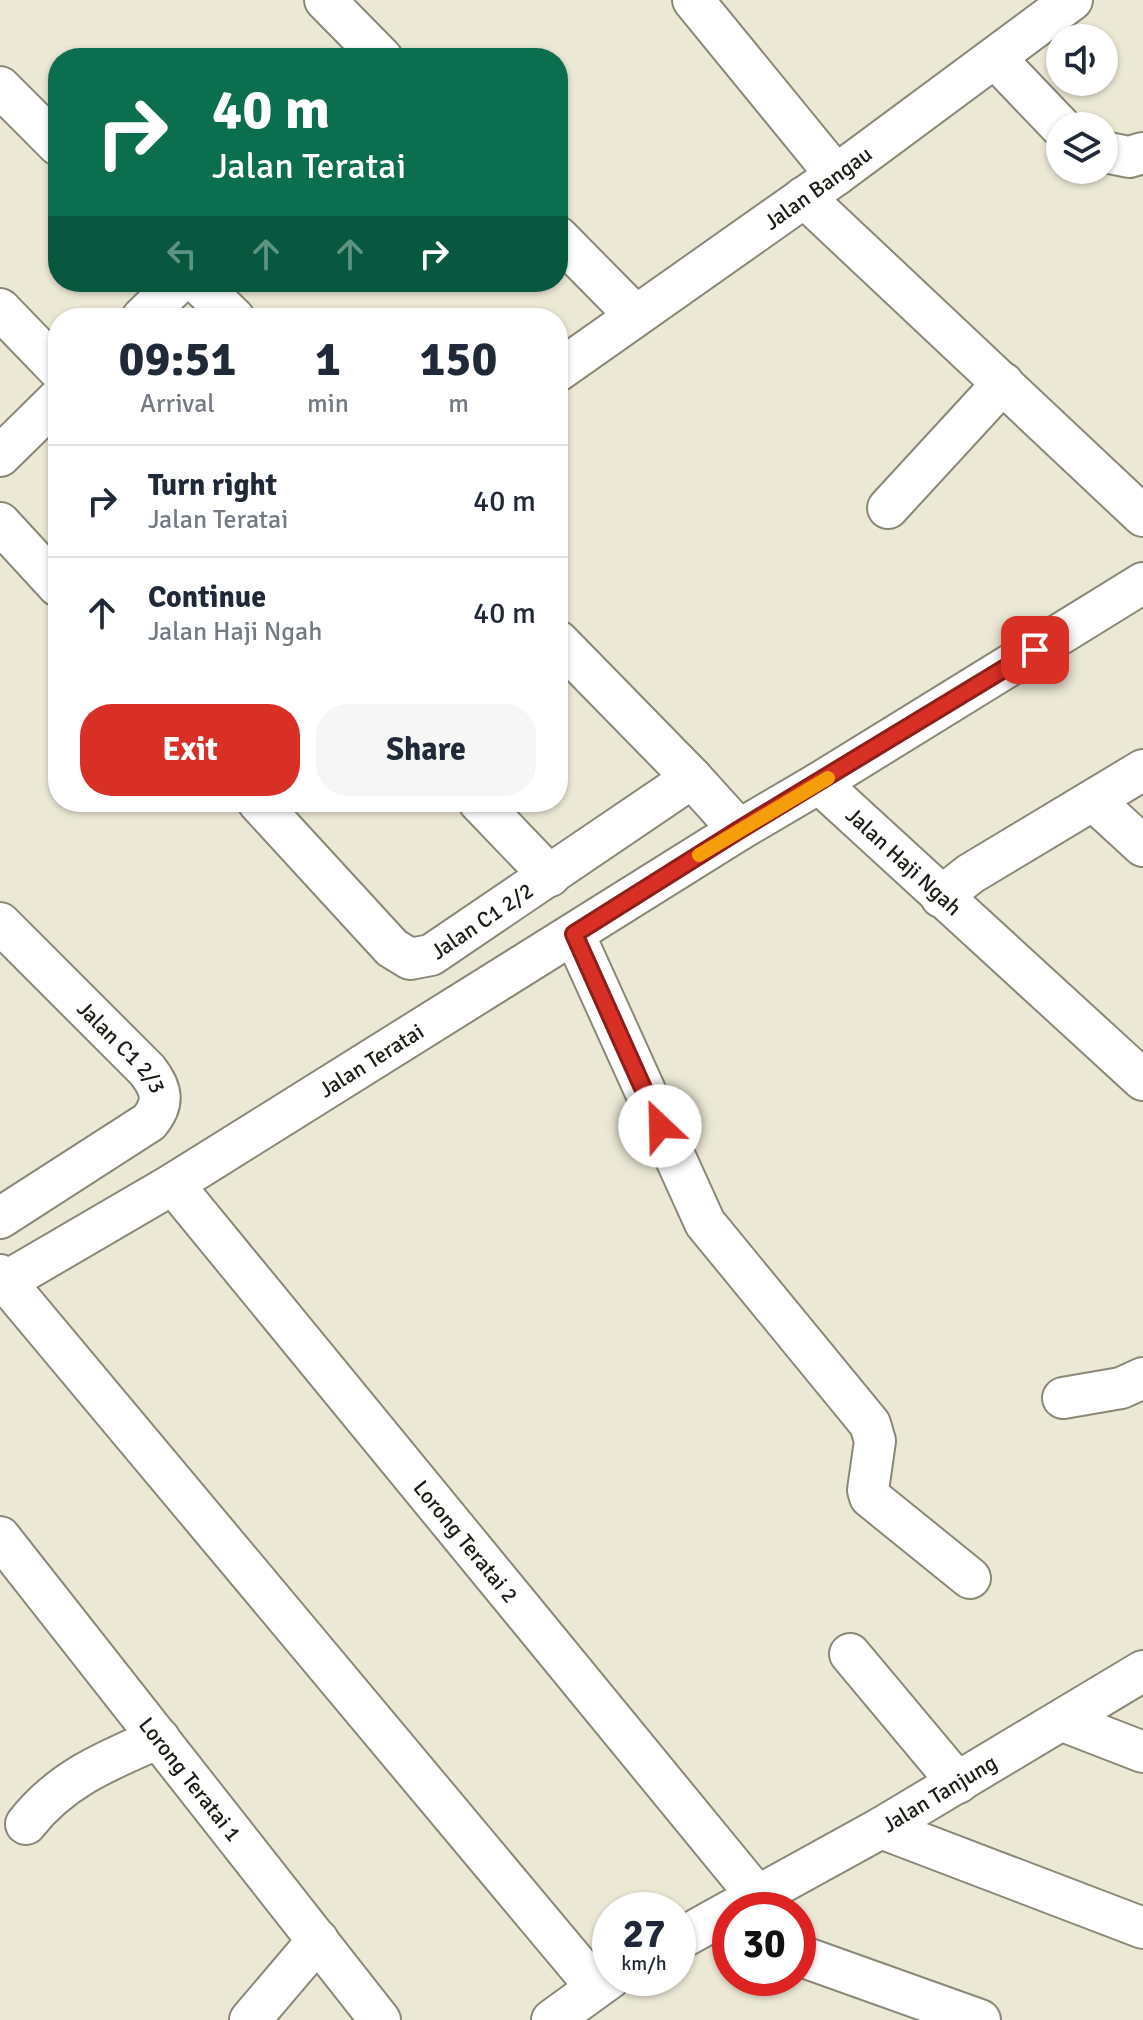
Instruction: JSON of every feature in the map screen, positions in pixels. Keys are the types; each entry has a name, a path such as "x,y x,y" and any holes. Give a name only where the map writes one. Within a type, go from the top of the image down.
{"street":[{"path":"693,0 820,186 1003,383 1143,516"},
{"name":"Jalan Bangau","path":"568,364 996,59 1072,0"},
{"path":"340,5 374,48"},
{"path":"996,59 1047,112"},
{"path":"0,87 48,135"},
{"path":"1118,155 1129,157 1143,153"},
{"path":"568,247 635,315"},
{"path":"152,308 169,292"},
{"path":"207,292 224,308"},
{"path":"0,309 48,359"},
{"path":"888,508 1003,383"},
{"path":"0,456 48,409"},
{"path":"0,523 48,575"},
{"path":"568,651 739,830 1143,583"},
{"path":"941,897 970,874 1143,770"},
{"name":"Jalan C1 2/2","path":"267,812 392,948 410,959 431,955 692,778"},
{"name":"Jalan Haji Ngah","path":"819,783 1143,1080"},
{"path":"1094,801 1143,846"},
{"path":"489,812 550,876"},
{"name":"Jalan Teratai","path":"3,1281 173,1184 739,830"},
{"name":"Jalan C1 2/3","path":"0,923 147,1070 158,1084 161,1098 158,1112 149,1122 0,1218"},
{"path":"574,934 705,1223 870,1424 875,1441 868,1490 870,1497 970,1578"},
{"name":"Lorong Teratai 2","path":"173,1184 712,1903"},
{"path":"3,1281 592,1969"},
{"path":"1063,1398 1121,1388 1143,1378"},
{"name":"Lorong Teratai 1","path":"0,1537 380,2020"},
{"path":"850,1654 958,1783"},
{"name":"Jalan Tanjung","path":"769,1892 1143,1671"},
{"path":"1063,1721 1143,1752"},
{"path":"26,1824 41,1805 96,1765 159,1738"},
{"path":"881,1828 1143,1928"},
{"path":"250,2020 318,1940"},
{"path":"816,1961 980,2020"},
{"path":"552,2020 592,1990"}],"slow traffic":[{"path":"699,855 828,778"}],"route":[{"path":"660,1126 574,934 1035,650"}]}
